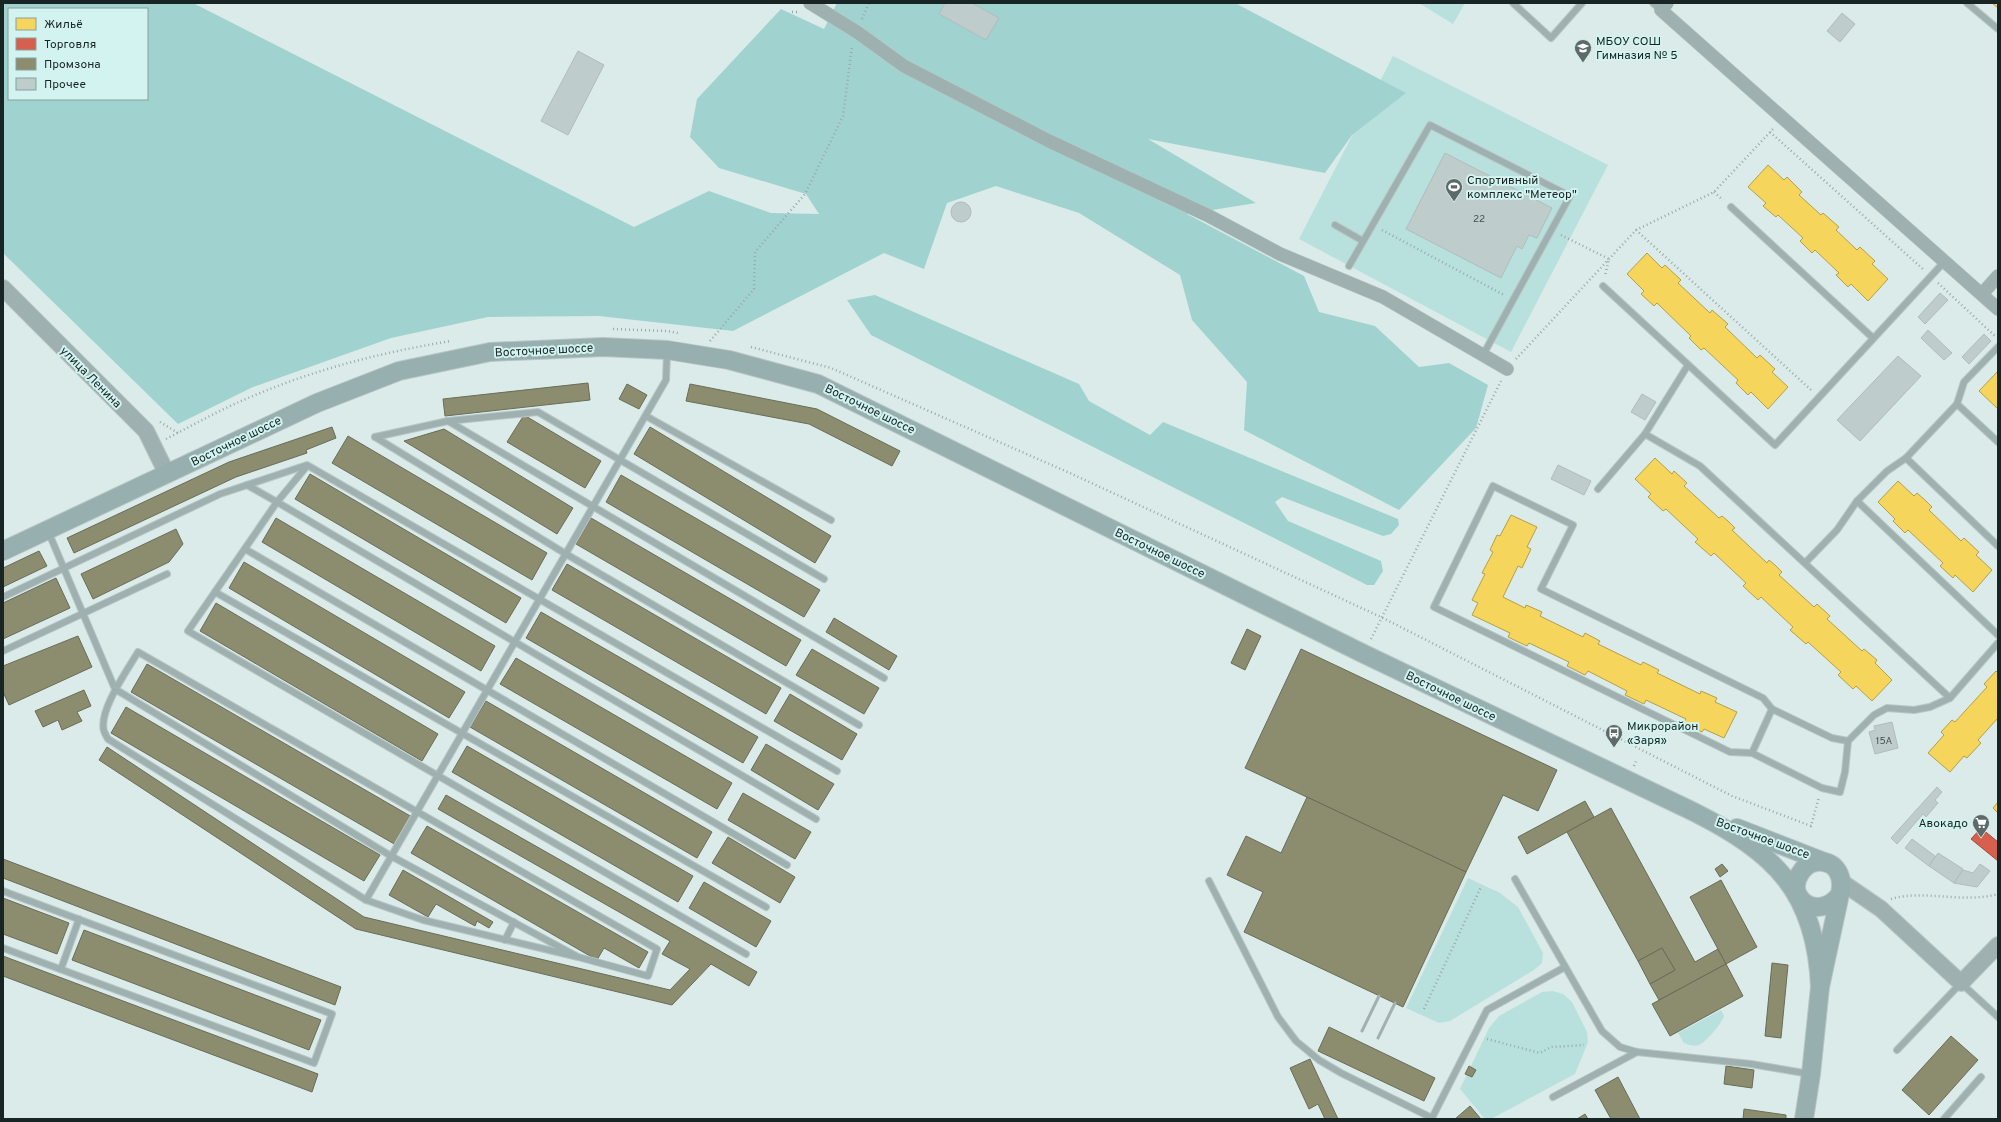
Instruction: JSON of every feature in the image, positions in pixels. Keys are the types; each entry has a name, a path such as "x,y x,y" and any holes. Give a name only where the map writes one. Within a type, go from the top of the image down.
{"main road":[{"name":"Восточное шоссе","path":"3,551 316,402 399,371 490,352 603,347 667,350 729,360 818,384 1364,654 1694,812 1732,833 1767,858 1789,881 1798,894 1811,927 1816,946 1820,987"},
{"name":"Восточное шоссе","path":"1694,812 1831,865"},
{"path":"1822,862 1831,865 1840,874 1841,889 1835,902 1823,908 1819,908 1807,904 1798,894 1797,879 1803,869 1812,863 1822,862"},
{"name":"Восточное шоссе","path":"1804,1119 1811,1074 1820,987 1841,889"}],"street":[{"path":"1660,5 1998,308"},
{"path":"806,8 857,32 904,66 1049,141 1209,216 1280,254 1383,297 1507,369"},
{"path":"1982,294 1998,276"},
{"name":"улица Ленина","path":"3,288 146,431 167,474"},
{"path":"1841,889 1881,909 1961,983 1998,945"}],"lane":[{"path":"1512,3 1551,38 1582,3"},
{"path":"1967,3 1998,29"},
{"path":"1349,266 1430,125 1570,196 1483,355"},
{"path":"1731,207 1873,338"},
{"path":"1335,225 1363,241"},
{"path":"1602,286 1774,445 1945,261"},
{"path":"1805,563 1837,530 1857,501 1887,471 1906,458 1957,404 1964,382 1998,347"},
{"path":"366,900 666,380 667,350"},
{"path":"1598,489 1645,434 1688,365"},
{"path":"1957,404 1998,442"},
{"path":"824,579 621,459 538,412 448,421 375,436 566,554 859,725"},
{"path":"646,416 831,520"},
{"path":"448,421 884,678"},
{"path":"1645,434 1700,466 1950,698"},
{"path":"1906,458 1998,546"},
{"path":"307,466 277,502 188,631 746,954"},
{"path":"3,597 220,494 307,466 837,771"},
{"path":"247,485 816,819"},
{"path":"1848,741 1832,738 1772,709 1763,698 1541,589 1573,525 1493,486 1434,607 1730,752 1752,753 1822,788 1840,792 1845,772 1848,741 1874,715 1887,708 1914,710 1930,707 1950,698 1998,643"},
{"path":"1857,501 1998,635"},
{"path":"48,530 115,689 392,856 578,957"},
{"path":"245,548 787,865"},
{"path":"3,651 167,574"},
{"path":"215,592 766,907"},
{"path":"138,652 417,812 657,949 648,976 578,957 423,920 366,900 108,740 104,730 106,714 115,689 138,652"},
{"path":"1752,753 1772,709"},
{"path":"1515,880 1602,1031 1620,1047 1637,1052 1751,1064 1811,1074"},
{"path":"1209,881 1278,1017 1296,1041 1319,1060 1341,1073 1432,1118 1487,1010 1564,967"},
{"path":"3,891 332,1014 314,1063 3,948"},
{"path":"61,969 79,919"},
{"path":"505,940 514,922"},
{"path":"1897,1050 1961,983 1998,1018"},
{"path":"1552,1097 1637,1052"},
{"path":"1944,1119 1981,1077"}],"path":[{"path":"792,12 806,8"},
{"path":"710,340 754,289 755,252 805,194 843,116 852,41"},
{"path":"1364,654 1507,369 1636,230 1714,192 1784,117"},
{"path":"1784,117 1770,132 1998,338"},
{"path":"1372,225 1514,300"},
{"path":"1552,230 1609,259"},
{"path":"1636,230 1819,397"},
{"path":"1602,286 1609,259"},
{"path":"610,329 667,331 682,334"},
{"path":"703,338 718,341"},
{"path":"153,445 253,396 338,365 419,346 458,340"},
{"path":"746,346 831,368 1072,474 1382,618 1732,796 1811,826 1822,788"},
{"path":"1424,1009 1481,887"},
{"path":"1891,899 1904,895 1951,898 1987,897 1998,894"},
{"path":"1488,1040 1540,1053 1551,1047 1584,1045"}],"shaded area":[{"path":"3,3 193,3 634,227 709,191 771,213 819,214 806,194 719,168 690,137 697,99 781,9 824,29 837,3 1235,3 1406,93 1352,135 1325,173 1148,139 1256,203 1187,214 1304,276 1319,312 1375,326 1419,367 1449,363 1488,385 1476,428 1399,510 1244,430 1247,382 1192,320 1180,275 1079,213 996,186 947,203 924,269 884,253 733,331 599,316 488,317 391,338 253,387 178,424 3,253"},
{"path":"1419,3 1465,3 1453,24"},
{"name":"Спортивный комплекс \"Метеор\"","path":"1393,56 1608,165 1511,352 1299,239"},
{"path":"875,295 1079,384 1089,401 1150,435 1163,422 1398,519 1399,525 1391,534 1383,536 1282,497 1275,502 1288,521 1381,561 1383,571 1374,585 1367,585 871,335 847,300"},
{"path":"1468,878 1500,893 1518,907 1543,953 1542,963 1534,970 1450,1021 1439,1023 1406,1008"},
{"path":"1553,991 1563,994 1572,1002 1587,1032 1588,1042 1575,1074 1491,1119 1485,1119 1460,1089 1489,1028 1499,1016 1542,992"},
{"path":"1721,1010 1724,1016 1713,1032 1705,1040 1699,1045 1695,1046 1684,1043 1678,1033"}],"building: Жильё":[{"path":"1992,3 1998,3 1998,8"},
{"path":"1768,165 1784,180 1787,177 1802,192 1799,195 1821,215 1823,213 1839,227 1836,230 1857,250 1860,247 1875,261 1872,264 1888,279 1868,301 1851,284 1848,287 1836,275 1839,273 1815,250 1812,253 1800,241 1803,238 1778,215 1776,217 1763,206 1766,203 1748,187"},
{"path":"1647,253 1662,268 1665,265 1681,280 1678,283 1710,313 1712,310 1728,324 1725,327 1757,358 1760,355 1775,369 1772,372 1788,387 1768,409 1751,392 1748,395 1736,383 1738,380 1704,348 1701,350 1689,338 1691,336 1657,303 1654,306 1641,294 1644,291 1627,274"},
{"path":"1998,371 1998,409 1979,391"},
{"path":"1655,458 1672,474 1674,471 1687,483 1684,486 1719,518 1722,516 1728,521 1735,528 1732,530 1767,563 1769,560 1775,565 1782,572 1779,575 1814,607 1817,604 1830,616 1827,619 1862,651 1864,649 1877,660 1875,663 1892,680 1872,701 1856,686 1853,689 1838,675 1841,672 1808,642 1806,644 1790,630 1793,627 1761,597 1758,600 1743,586 1746,583 1714,553 1711,556 1695,542 1698,539 1666,509 1663,511 1648,497 1651,494 1635,479"},
{"path":"1898,481 1914,496 1917,493 1925,500 1932,507 1929,510 1961,541 1964,538 1979,552 1976,555 1992,570 1973,592 1955,575 1953,578 1940,566 1943,563 1908,530 1905,533 1893,521 1895,519 1878,502"},
{"path":"1511,515 1537,527 1527,547 1531,549 1522,568 1518,566 1503,597 1525,608 1526,605 1542,612 1540,616 1583,637 1585,633 1600,641 1598,644 1641,665 1643,662 1659,670 1657,673 1700,694 1701,691 1717,698 1715,702 1737,712 1724,738 1704,729 1702,732 1683,723 1686,719 1646,700 1644,704 1625,695 1627,691 1588,671 1585,675 1567,666 1569,662 1529,643 1527,646 1508,637 1510,633 1472,615 1478,603 1472,600 1485,574 1482,573 1493,552 1490,550 1497,535 1500,536"},
{"path":"1996,671 1998,673 1998,718 1978,740 1981,743 1967,758 1964,756 1950,772 1928,753 1944,735 1941,732 1952,720 1955,722 1987,687 1984,684"},
{"path":"1998,802 1998,813 1993,808"}],"building: Торговля":[{"path":"1981,828 1998,842 1998,861 1971,839"}],"building: Промзона":[{"path":"588,383 590,400 445,416 443,399"},
{"path":"627,384 647,395 639,409 619,399"},
{"path":"690,384 817,409 900,451 892,466 809,424 686,401"},
{"path":"524,415 601,461 585,488 507,442"},
{"path":"332,427 336,438 306,450 307,453 236,477 74,553 67,538 229,462"},
{"path":"650,427 831,536 815,563 634,454"},
{"path":"444,429 573,508 557,534 404,441"},
{"path":"348,436 547,553 532,580 332,463"},
{"path":"310,474 521,598 506,623 295,499"},
{"path":"621,475 820,590 804,617 606,502"},
{"path":"276,518 495,646 481,671 262,542"},
{"path":"591,518 801,640 786,666 576,544"},
{"path":"176,529 183,544 169,562 93,599 81,574"},
{"path":"39,551 47,566 3,587 3,568"},
{"path":"244,562 465,692 449,718 229,588"},
{"path":"567,564 781,688 766,714 552,590"},
{"path":"56,578 70,608 3,639 3,603"},
{"path":"216,603 438,734 422,761 200,631"},
{"path":"541,612 758,737 743,763 526,638"},
{"path":"834,618 897,656 889,670 826,632"},
{"path":"1247,629 1261,636 1245,670 1231,663"},
{"path":"78,636 92,667 9,705 3,692 3,666"},
{"path":"812,649 879,688 864,714 796,675"},
{"path":"1301,649 1557,770 1538,811 1503,795 1466,872 1245,768"},
{"path":"516,658 732,783 717,809 500,684"},
{"path":"147,664 412,817 396,845 131,692"},
{"path":"84,690 91,706 77,712 82,721 62,730 58,720 43,727 35,711"},
{"path":"790,694 857,734 842,760 774,721"},
{"path":"486,701 712,832 697,858 470,727"},
{"path":"126,707 380,855 364,881 111,733"},
{"path":"766,744 834,784 818,810 751,770"},
{"path":"467,746 693,876 678,902 452,772"},
{"path":"107,747 364,917 670,990 690,969 662,954 670,941 438,809 446,795 757,972 749,986 711,964 672,1005 356,929 99,760"},
{"path":"743,793 811,832 795,859 728,820"},
{"path":"1307,797 1466,872 1403,1007 1244,932 1263,892 1227,875 1246,836 1281,853"},
{"path":"1585,801 1594,817 1527,854 1518,837"},
{"path":"1611,808 1695,962 1718,949 1726,964 1659,1000 1650,984 1675,970 1662,948 1638,961 1567,832"},
{"path":"427,826 648,952 639,968 604,948 597,960 411,853"},
{"path":"728,837 795,877 780,903 712,863"},
{"path":"3,859 341,987 335,1005 3,878"},
{"path":"1722,864 1728,871 1720,877 1715,869"},
{"path":"403,870 493,922 489,928 477,921 475,926 436,904 428,917 389,895"},
{"path":"1721,880 1757,947 1726,964 1690,897"},
{"path":"704,882 771,921 756,947 689,908"},
{"path":"3,898 69,923 57,954 3,934"},
{"path":"84,930 321,1020 309,1050 72,960"},
{"path":"1662,948 1675,970 1650,984 1638,961"},
{"path":"3,956 318,1074 312,1092 3,976"},
{"path":"1772,963 1788,965 1781,1038 1765,1036"},
{"path":"1726,964 1743,996 1670,1036 1652,1004"},
{"path":"1329,1027 1435,1078 1424,1101 1318,1051"},
{"path":"1951,1036 1978,1060 1929,1115 1902,1090"},
{"path":"1310,1059 1338,1119 1325,1119 1318,1104 1309,1109 1290,1068"},
{"path":"1469,1066 1476,1070 1472,1077 1465,1074"},
{"path":"1726,1066 1754,1070 1752,1088 1724,1084"},
{"path":"1618,1077 1640,1119 1611,1119 1595,1090"},
{"path":"1470,1106 1481,1119 1455,1119"},
{"path":"1744,1109 1786,1115 1786,1119 1743,1119"},
{"path":"1585,1114 1588,1119 1577,1119"}],"building: Прочее":[{"path":"945,3 972,3 999,18 986,40 939,14"},
{"path":"1842,13 1855,24 1840,42 1827,31"},
{"path":"578,51 604,65 568,135 541,121"},
{"path":"1445,153 1552,208 1537,238 1529,235 1522,249 1517,246 1501,278 1406,229"},
{"path":"961,202 968,205 971,212 968,219 961,222 954,219 951,212 954,205"},
{"path":"1940,293 1948,300 1925,324 1918,317"},
{"path":"1928,330 1952,353 1944,360 1921,338"},
{"path":"1984,334 1991,341 1969,364 1962,357"},
{"path":"1898,356 1921,376 1860,441 1837,420"},
{"path":"1642,394 1656,402 1645,420 1631,412"},
{"path":"1558,465 1591,481 1584,495 1551,479"},
{"path":"1892,722 1898,748 1875,754 1869,732 1875,730 1874,726"},
{"path":"1937,787 1942,792 1935,800 1938,803 1926,817 1923,814 1897,844 1891,838"},
{"path":"1912,839 1935,856 1929,866 1905,848"},
{"path":"1938,853 1963,869 1954,883 1929,866"},
{"path":"1980,864 1990,871 1977,887 1954,883 1963,870 1973,873"}],"railway":[{"path":"1362,1031 1379,996"},
{"path":"1378,1038 1395,1003"}],"place":[{"name":"МБОУ СОШ Гимназия № 5","path":"1583,63"},
{"name":"Спортивный комплекс \"Метеор\"","path":"1454,202"},
{"name":"Микрорайон «Заря»","path":"1614,748"},
{"name":"Авокадо","path":"1981,838"}]}
